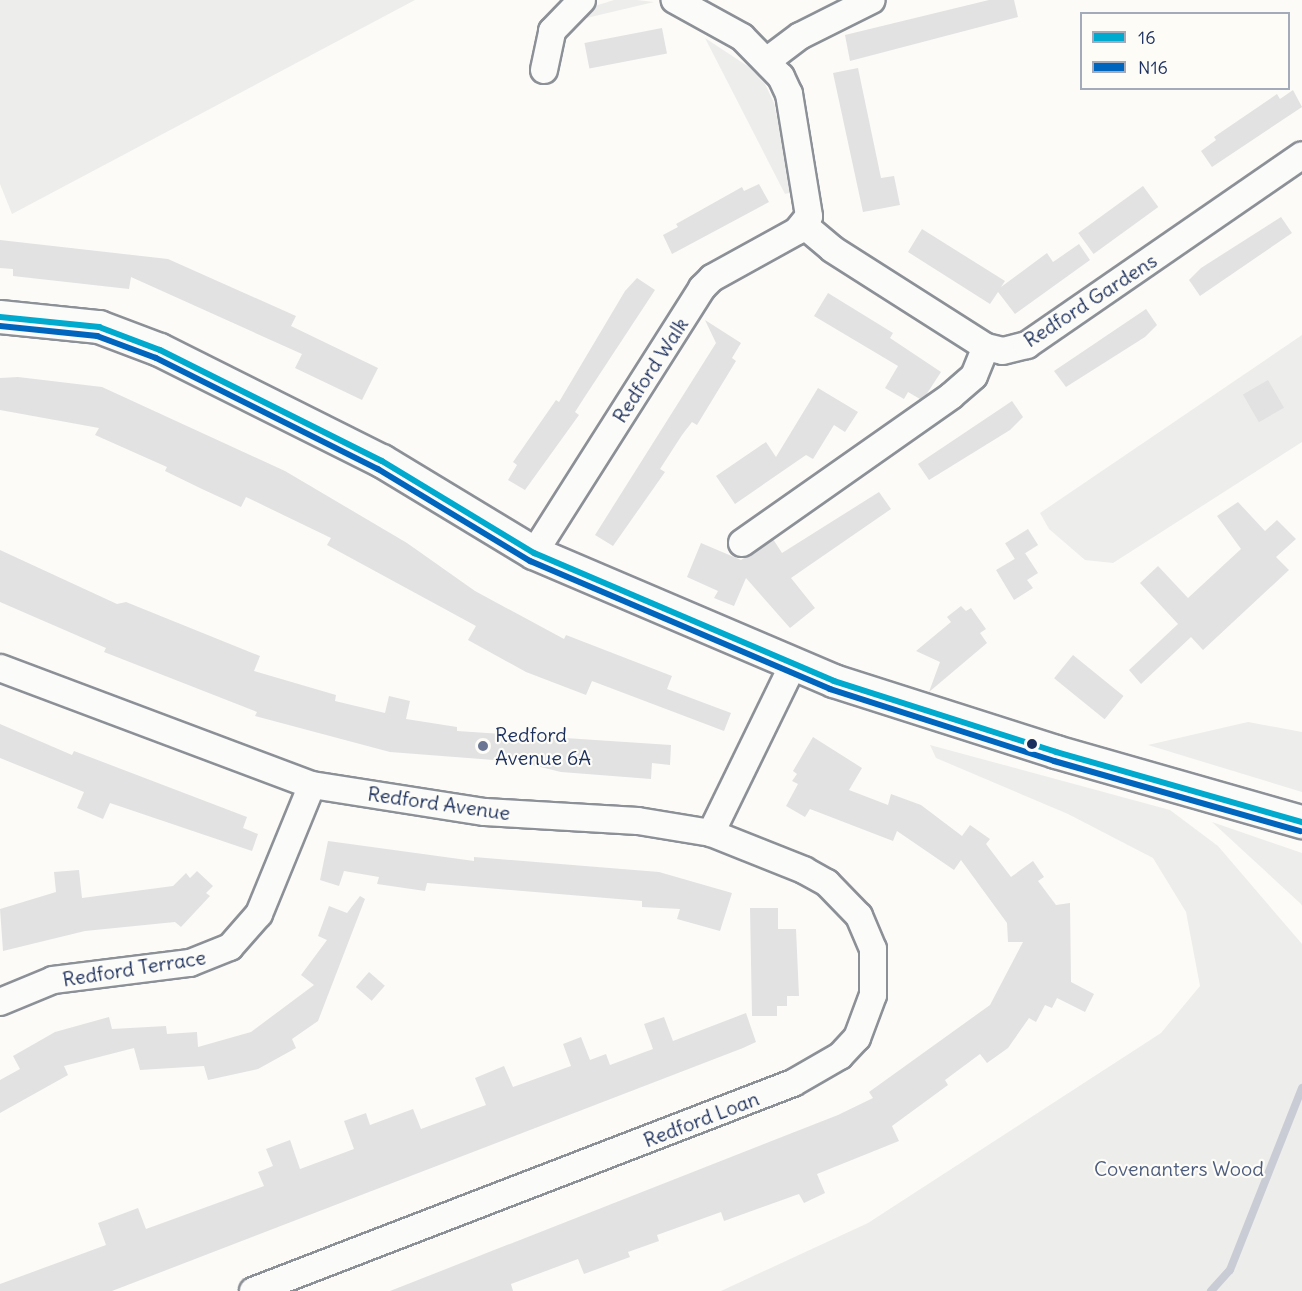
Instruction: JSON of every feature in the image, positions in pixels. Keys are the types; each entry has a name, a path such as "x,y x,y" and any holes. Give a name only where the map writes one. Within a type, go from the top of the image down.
{"main road":[{"path":"0,317 99,327 160,350 382,462 534,554 793,665 1056,752 1302,822"}],"street":[{"path":"544,70 552,31 582,0"},
{"path":"675,0 742,37 768,60 789,94 810,203 805,226 832,249 986,347 974,376 951,396 741,542"},
{"path":"768,60 800,36 872,0"},
{"name":"Redford Gardens","path":"986,347 1003,351 1027,345 1302,155"},
{"name":"Redford Walk","path":"534,554 702,288 712,278 805,226"},
{"path":"711,833 793,665"},
{"name":"Redford Avenue","path":"0,668 312,785 485,812 638,821 711,833"},
{"name":"Redford Terrace","path":"0,1002 53,980 190,963 230,947 259,914 312,785"},
{"name":"Redford Loan","path":"253,1291 793,1083 840,1056 857,1038 873,995 873,949 859,916 827,883 804,870 711,833"}],"green space":[{"path":"0,0 415,0 12,214 0,184"},
{"path":"614,0 654,2 578,20 595,6"},
{"path":"705,38 749,67 765,84 774,103 793,192 785,194"},
{"path":"1302,335 1302,442 1113,563 1085,560 1049,529 1040,513"},
{"path":"1248,722 1302,732 1302,792 1148,745"},
{"name":"Covenanters Wood","path":"930,745 1170,810 1218,846 1302,944 1302,1291 721,1291 868,1223 1161,1033 1200,986 1186,912 1153,858 1068,814 936,758"},
{"path":"1212,822 1302,853 1302,906 1301,904"}],"building":[{"path":"989,0 1014,0 1018,17 850,61 845,35"},
{"path":"662,28 667,54 589,69 584,43"},
{"path":"858,68 881,178 894,176 900,205 863,212 833,73"},
{"path":"1293,90 1302,107 1212,167 1201,151 1216,140 1214,137 1277,94 1280,99"},
{"path":"759,184 769,202 672,254 663,235 678,227 676,224 742,187 744,191"},
{"path":"1143,186 1158,207 1094,254 1078,233"},
{"path":"1281,217 1292,233 1200,296 1189,280 1201,268"},
{"path":"922,229 1005,281 1001,287 1047,253 1053,262 1079,244 1090,260 1015,314 998,292 990,304 908,252"},
{"path":"0,240 168,259 296,316 291,326 378,368 362,400 295,368 302,354 131,277 129,289 13,276 13,269 0,268"},
{"path":"637,278 655,290 575,412 579,415 525,490 508,480 517,465 513,462 556,400 559,402 625,291"},
{"path":"828,293 893,333 890,338 941,372 926,395 920,399 908,392 904,399 885,388 898,366 814,316"},
{"path":"1146,309 1157,325 1145,337 1066,387 1054,371"},
{"path":"705,320 741,343 732,358 736,361 697,425 692,422 682,435 660,469 665,472 613,546 595,535 716,343"},
{"path":"18,377 102,387 285,471 407,543 475,591 564,639 566,635 672,676 667,689 731,713 724,731 592,681 586,695 526,672 468,640 476,626 327,545 331,538 246,497 241,507 202,489 165,471 167,467 95,435 99,428 0,410 0,378"},
{"path":"1268,380 1284,408 1259,422 1243,394"},
{"path":"818,388 858,412 845,432 834,425 813,459 806,455 735,504 716,476 766,442 776,457"},
{"path":"1012,401 1023,417 1010,430 929,480 918,464"},
{"path":"879,492 891,509 791,578 815,608 790,628 746,578 734,606 714,598 718,591 687,577 701,543 741,560 773,539 782,553"},
{"path":"1238,502 1265,531 1277,520 1296,539 1276,557 1289,570 1203,650 1191,637 1141,684 1129,670 1178,624 1140,583 1158,566 1188,598 1241,549 1217,516"},
{"path":"1028,529 1038,545 1015,559 1005,543"},
{"path":"0,550 117,604 126,602 260,656 254,671 336,695 335,701 385,713 389,696 410,701 406,719 457,727 457,731 671,745 670,765 652,763 651,779 561,772 520,762 390,752 255,716 257,712 104,652 106,648 0,602"},
{"path":"1025,553 1038,573 1027,580 1033,588 1014,600 996,570"},
{"path":"961,606 966,611 971,608 986,629 980,633 987,643 929,692 940,662 916,651 951,622 947,617"},
{"path":"1073,655 1124,696 1105,719 1054,678"},
{"path":"0,724 72,755 74,751 247,817 243,828 258,834 252,851 110,803 103,819 77,808 84,792 0,758"},
{"path":"813,737 862,768 849,790 888,805 891,794 921,805 962,836 970,825 990,839 986,844 1011,877 1033,861 1044,877 1038,881 1056,905 1070,903 1071,982 1094,994 1085,1012 1057,998 1052,1008 1045,1005 1036,1022 1029,1018 1008,1048 987,1063 980,1054 945,1080 948,1085 892,1126 899,1141 817,1174 825,1193 804,1203 799,1194 724,1221 721,1212 657,1235 659,1241 628,1252 630,1257 584,1274 578,1259 511,1284 513,1291 390,1291 838,1115 873,1098 869,1092 990,1005 1023,942 1008,942 1007,923 961,860 954,870 897,831 893,841 810,809 805,817 786,806 798,784 792,781 797,774 793,771"},
{"path":"328,841 474,861 474,857 659,872 732,893 720,931 677,919 680,909 642,907 642,901 427,883 425,891 377,884 379,877 344,871 339,886 320,880"},
{"path":"79,870 82,898 173,886 186,873 190,878 197,871 213,886 206,893 210,896 181,927 175,922 85,931 3,951 0,909 56,892 54,872"},
{"path":"360,896 365,899 318,1021 292,1039 296,1048 258,1069 208,1080 204,1066 140,1070 134,1048 64,1066 68,1075 0,1113 0,1080 20,1069 13,1056 55,1032 109,1017 112,1029 166,1026 167,1034 197,1032 198,1047 251,1032 314,985 301,975 327,940 318,936 329,906 347,913"},
{"path":"750,908 778,908 778,929 796,929 799,996 787,996 787,1006 777,1006 777,1016 752,1016"},
{"path":"369,972 385,986 372,1001 356,987"},
{"path":"746,1013 756,1042 743,1048 112,1291 0,1291 0,1284 106,1245 98,1223 138,1208 146,1229 264,1186 258,1172 273,1166 266,1149 290,1140 300,1169 354,1149 344,1121 366,1113 370,1125 413,1109 421,1129 486,1105 475,1078 504,1066 513,1087 571,1066 563,1044 581,1037 590,1060 606,1054 610,1065 653,1049 644,1024 664,1017 673,1041"}],"waterway":[{"path":"1211,1291 1230,1270 1302,1088"}],"transit line":[{"name":"16","path":"0,317 99,327 160,350 382,461 534,553 834,681 1056,752 1302,822"},
{"name":"N16","path":"0,326 97,336 156,358 378,469 530,561 830,689 1054,761 1300,831"}],"place":[{"name":"Redford Avenue 6A","path":"483,746"}]}
